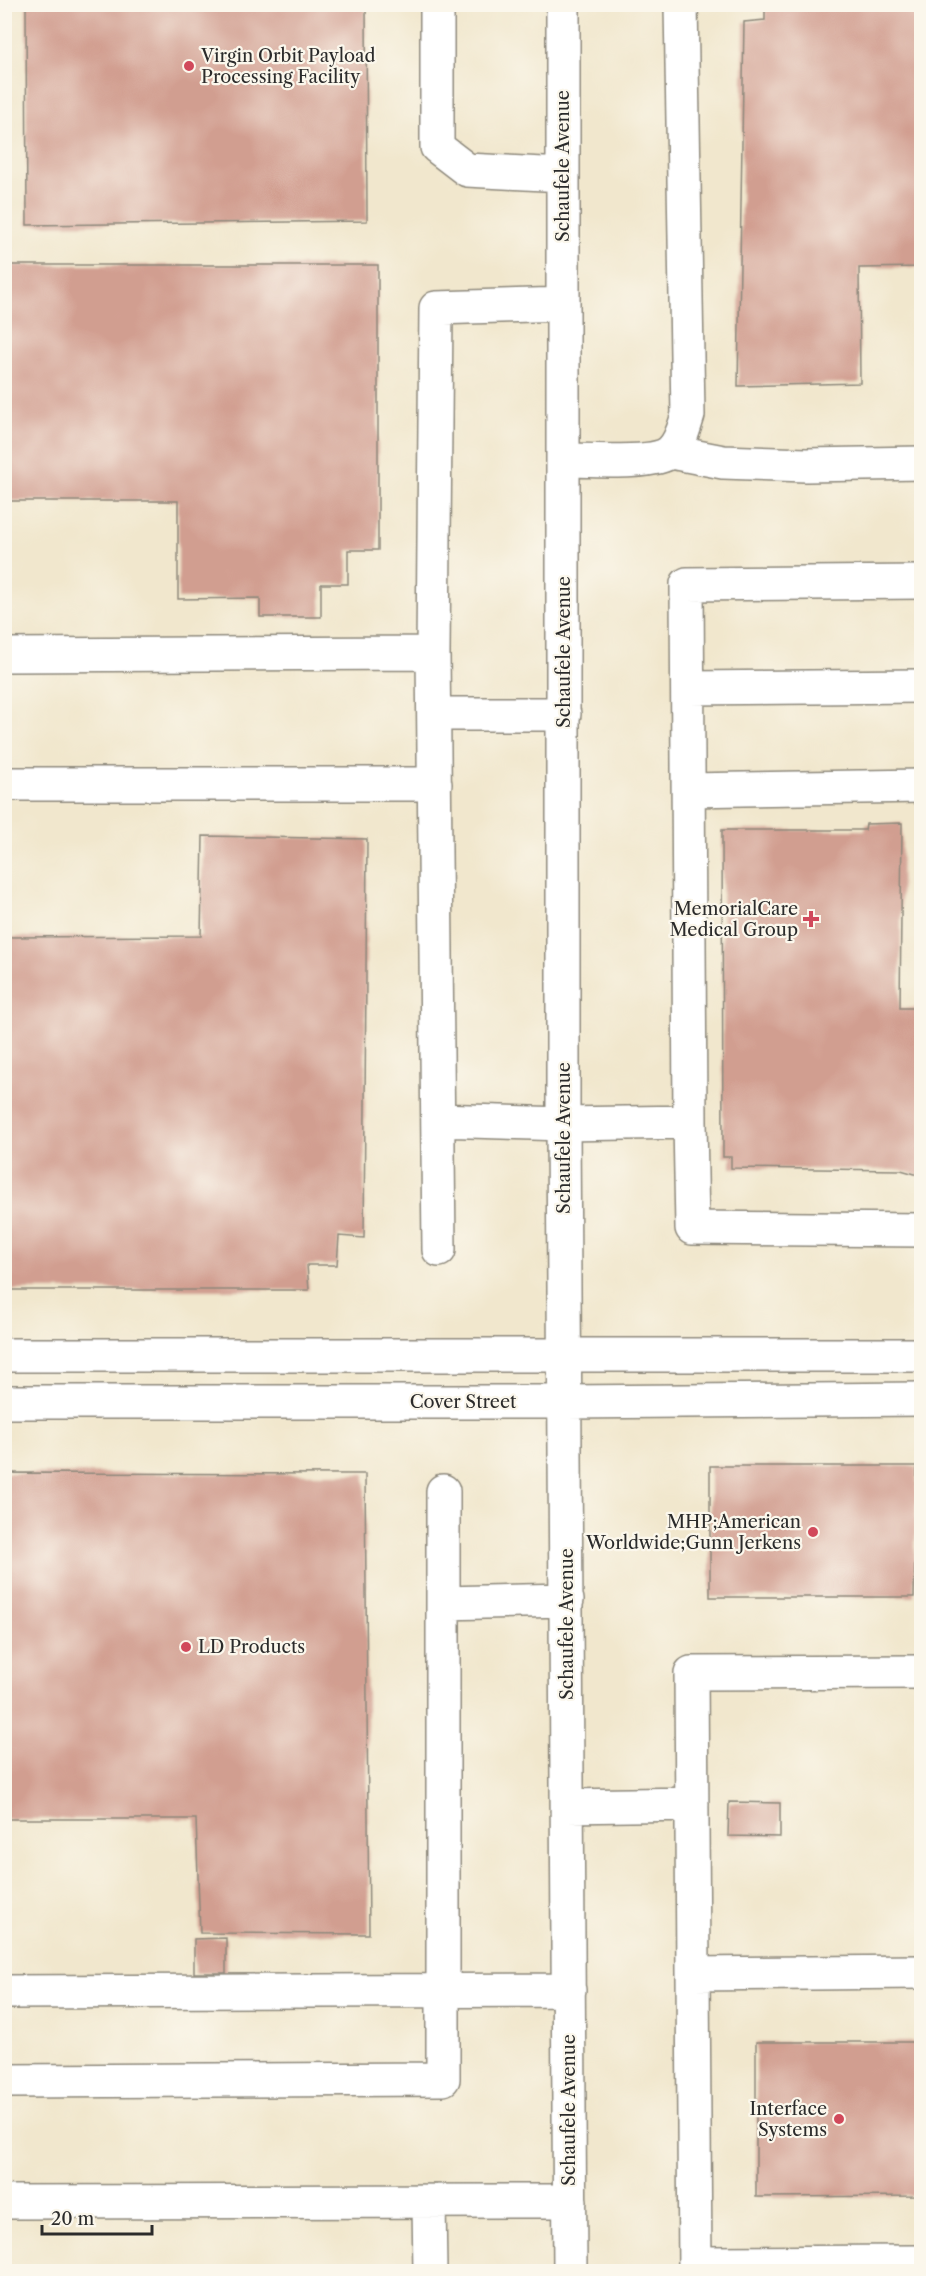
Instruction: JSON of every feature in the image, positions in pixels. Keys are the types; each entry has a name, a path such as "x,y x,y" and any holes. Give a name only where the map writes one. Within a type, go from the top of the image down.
{"street":[{"path":"437,4 437,147 467,170 564,175"},
{"name":"Schaufele Avenue","path":"564,4 564,1124 570,2271"},
{"path":"564,460 655,460 670,452 681,437 688,415 681,4"},
{"path":"439,1250 433,652 436,308 564,303"},
{"path":"670,452 723,462 806,465 921,463"},
{"path":"921,582 687,584 692,1228 921,1230"},
{"path":"4,655 433,652"},
{"path":"689,688 921,686"},
{"path":"434,714 564,714"},
{"path":"4,784 435,784"},
{"path":"689,790 921,786"},
{"path":"438,1120 564,1124 690,1122"},
{"path":"4,1355 921,1355"},
{"name":"Cover Street","path":"4,1402 567,1402 921,1399"},
{"path":"4,2081 443,2079 443,1491"},
{"path":"443,1603 567,1600"},
{"path":"921,1672 691,1673 695,2267 921,2262"},
{"path":"568,1806 692,1804"},
{"path":"693,1974 921,1972"},
{"path":"4,1992 568,1989"},
{"path":"4,2202 570,2201"},
{"path":"429,2202 430,2271"}],"building":[{"path":"26,4 366,4 367,221 27,225"},
{"path":"765,4 922,4 922,267 859,268 860,383 738,386 744,22 765,20"},
{"path":"4,265 378,265 378,550 348,550 348,584 321,584 321,617 260,617 260,598 178,599 178,501 4,501"},
{"name":"MemorialCare Medical Group","path":"902,823 900,1008 922,1008 922,1176 901,1170 731,1168 731,1157 723,1157 722,830 865,830 866,824"},
{"path":"203,836 367,839 364,1238 339,1236 337,1265 307,1265 309,1290 4,1290 4,937 201,936"},
{"name":"MHP;American Worldwide;Gunn Jerkens","path":"710,1466 917,1466 914,1597 710,1597"},
{"name":"LD Products","path":"4,1473 365,1474 369,1934 200,1933 196,1819 4,1819"},
{"path":"729,1802 780,1803 780,1837 728,1836"},
{"path":"226,1938 226,1973 194,1973 194,1939"},
{"name":"Interface Systems","path":"756,2042 922,2042 922,2196 756,2197"}],"place":[{"name":"Virgin Orbit Payload Processing Facility","path":"189,66"},
{"name":"MemorialCare Medical Group","path":"811,919"},
{"name":"MHP;American Worldwide;Gunn Jerkens","path":"813,1532"},
{"name":"LD Products","path":"186,1647"},
{"name":"Interface Systems","path":"839,2119"}]}
